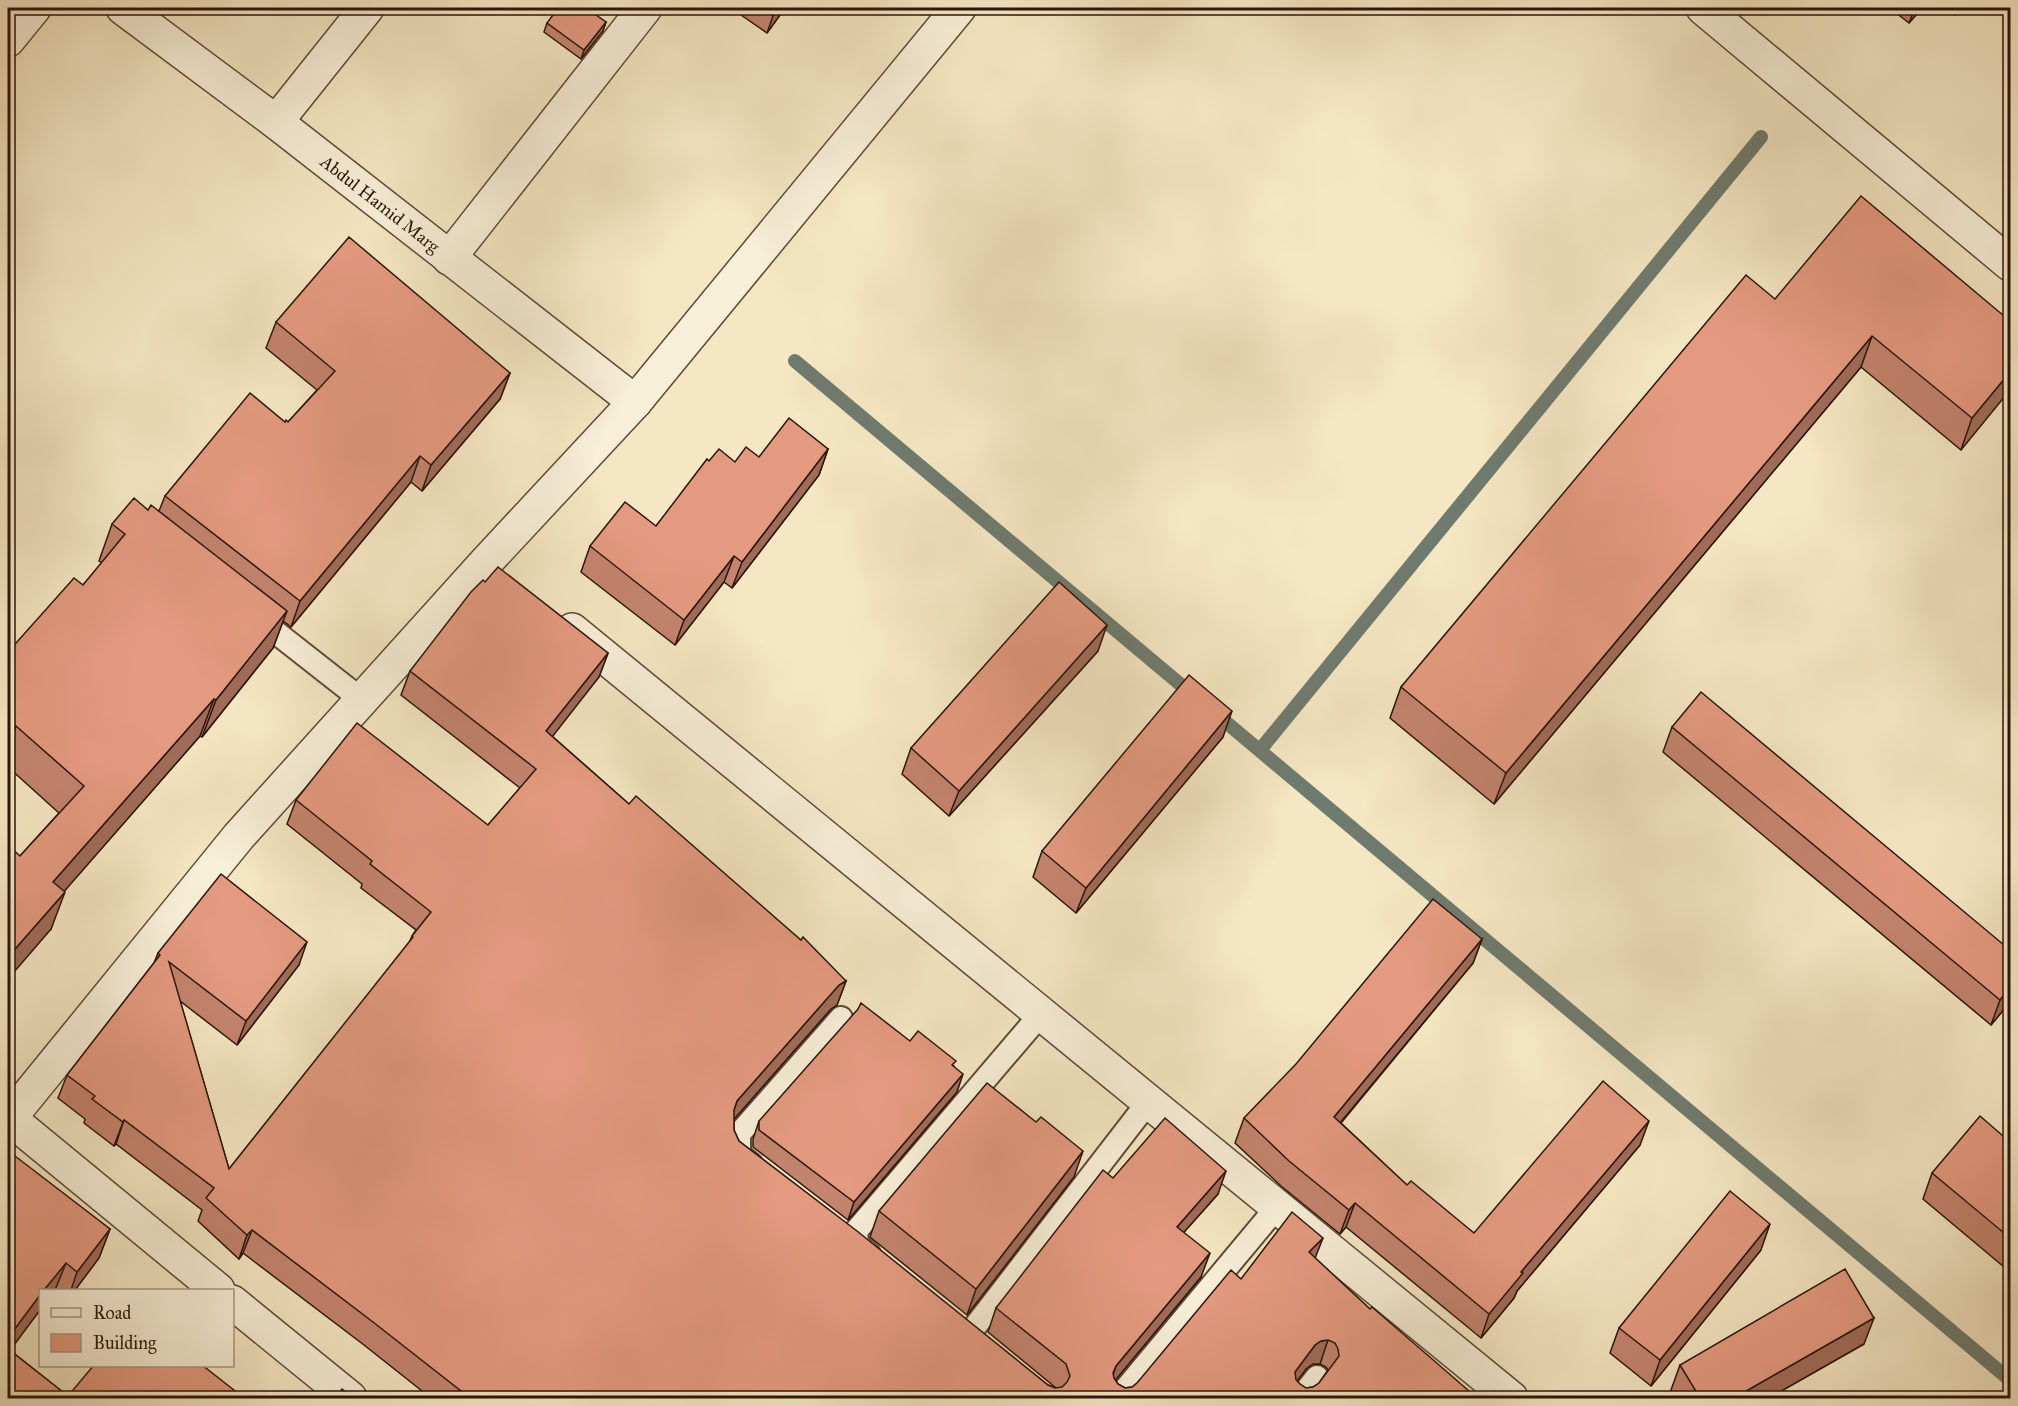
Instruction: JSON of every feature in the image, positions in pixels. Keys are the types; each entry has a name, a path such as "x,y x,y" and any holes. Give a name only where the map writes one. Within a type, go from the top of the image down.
{"street":[{"path":"8,40 34,8"},
{"name":"Abdul Hamid Marg","path":"123,8 276,122 635,402"},
{"path":"276,122 367,8"},
{"path":"449,258 645,8"},
{"path":"217,1289 8,1119 239,836 362,700 496,568 959,8"},
{"path":"1703,8 2010,264"},
{"path":"551,614 1511,1398"},
{"path":"234,1304 350,1398"}],"lane":[{"path":"236,601 362,700"},
{"path":"857,1244 856,1231 1040,1015"},
{"path":"766,1175 739,1154 739,1134 841,1018"},
{"path":"970,1333 1149,1101"},
{"path":"1118,1398 1277,1207"},
{"path":"839,1230 885,1266"},
{"path":"951,1318 987,1348"},
{"path":"1300,1398 1317,1377"}],"building":[{"path":"558,8 586,8 606,22 584,50 547,23"},
{"path":"762,8 779,8 773,16"},
{"path":"1861,196 2010,321 2010,372 1972,418 1872,336 1506,773 1401,687 1746,275 1775,299"},
{"path":"349,237 510,373 431,465 420,456 300,601 165,496 250,393 285,422 286,420 288,422 335,371 276,322"},
{"path":"789,418 828,449 742,562 734,556 684,620 590,546 625,502 656,526 707,459 709,461 719,449 735,462 746,447 759,457"},
{"path":"134,498 148,510 151,505 287,611 216,700 214,699 53,882 65,892 8,957 8,845 20,856 84,786 16,726 8,736 8,652 74,578 83,585 125,534 112,524"},
{"path":"498,567 608,653 546,731 629,804 636,796 801,940 803,937 846,981 839,985 737,1101 734,1110 734,1130 739,1141 857,1231 1048,1385 1055,1388 1062,1387 1070,1376 1066,1364 996,1308 1103,1170 1113,1178 1165,1118 1226,1171 1177,1227 1210,1253 1116,1366 1113,1373 1118,1384 1125,1388 1137,1383 1231,1270 1241,1279 1292,1212 1323,1238 1309,1252 1370,1309 1372,1307 1477,1398 470,1398 252,1230 247,1235 206,1198 214,1188 124,1120 123,1122 92,1099 95,1096 67,1075 160,955 158,953 221,874 307,942 246,1021 169,962 229,1169 431,912 370,864 372,861 296,800 357,723 488,825 536,769 410,671 471,592 483,580 485,582","holes":["1328,1340 1335,1343 1339,1356 1319,1383 1306,1388 1300,1384 1296,1380 1295,1372 1315,1345"]},
{"path":"1059,582 1107,625 959,791 911,748"},
{"path":"1189,675 1232,711 1086,888 1042,851"},
{"path":"1701,692 2010,950 2010,987 2000,1000 1672,727"},
{"path":"1433,899 1482,939 1334,1117 1407,1185 1411,1181 1474,1233 1603,1081 1649,1121 1521,1272 1523,1273 1489,1314 1355,1203 1349,1210 1289,1161 1244,1118 1296,1064"},
{"path":"861,1003 910,1041 918,1031 956,1061 952,1065 963,1074 854,1202 759,1130 759,1121"},
{"path":"987,1083 1036,1122 1041,1117 1083,1151 976,1289 879,1211"},
{"path":"1980,1116 2010,1142 2010,1238 1932,1173"},
{"path":"15,1156 110,1229 77,1272 66,1263 45,1289 39,1289 39,1296 8,1338 8,1167"},
{"path":"1730,1191 1770,1224 1660,1360 1619,1328"},
{"path":"1845,1269 1874,1318 1734,1398 1700,1398 1680,1365"},
{"path":"8,1349 68,1396 92,1367 205,1367 244,1398 8,1398"},
{"path":"342,1389 353,1398 335,1398"}],"waterway":[{"path":"1260,750 1761,137"},
{"path":"795,361 1193,695"},
{"path":"1215,713 2010,1380"}]}
